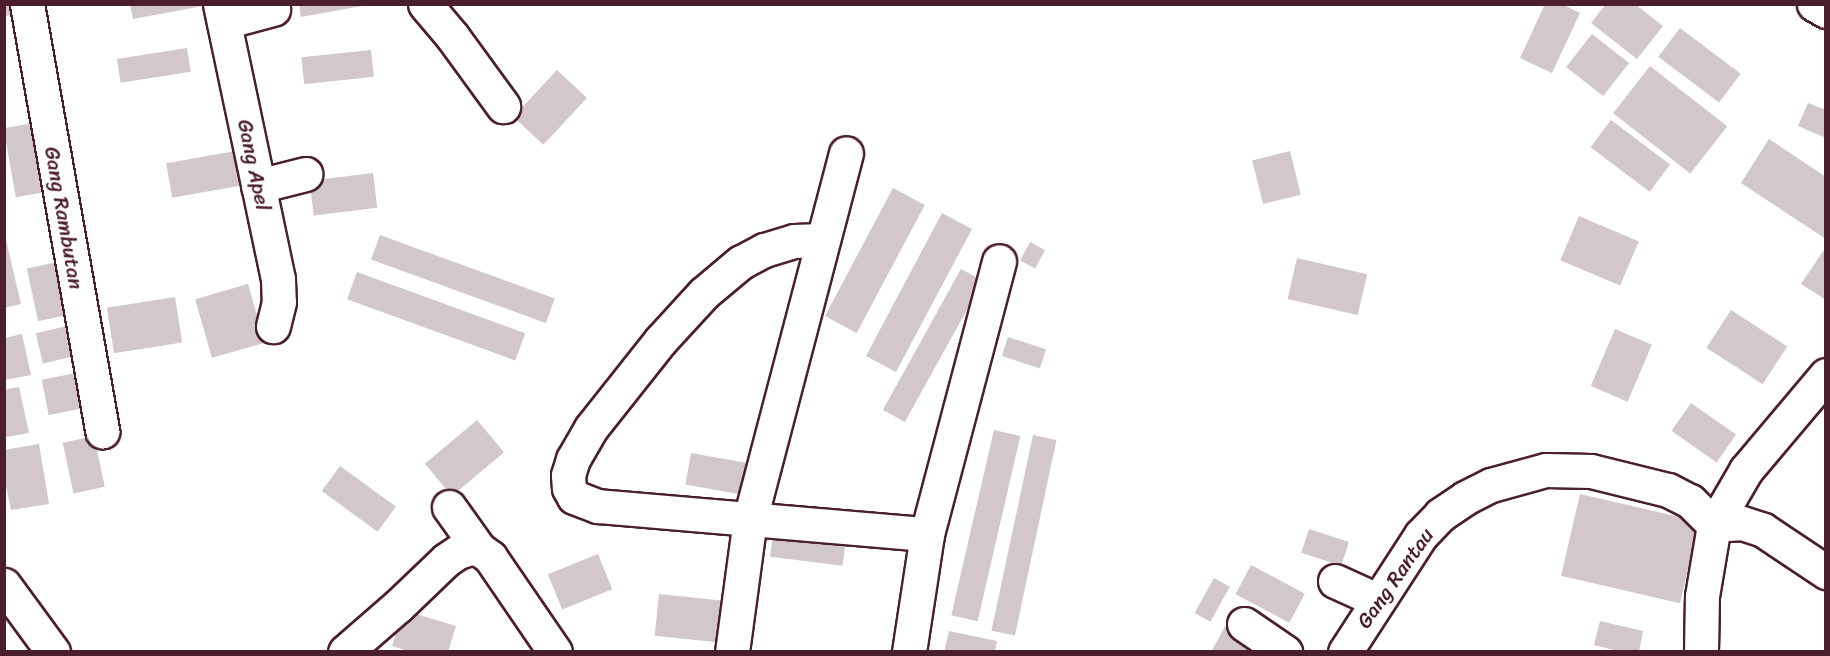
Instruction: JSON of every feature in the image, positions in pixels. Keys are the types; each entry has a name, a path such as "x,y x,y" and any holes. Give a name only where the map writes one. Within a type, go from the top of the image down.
{"street":[{"name":"Gang Rambutan","path":"27,4 102,431"},
{"path":"425,4 452,36 503,106"},
{"path":"1815,4 1826,11"},
{"path":"222,13 273,9"},
{"name":"Gang Apel","path":"222,13 279,290 278,310 273,326"},
{"path":"732,651 750,519 846,153"},
{"path":"258,186 305,174"},
{"path":"822,240 794,241 764,250 741,262 704,293 660,341 591,428 573,459 568,475 574,497 598,506 927,534"},
{"path":"909,651 927,534 999,261"},
{"path":"1701,651 1702,596 1714,525 1746,470 1826,375"},
{"name":"Gang Rantau","path":"1345,651 1421,535 1440,515 1465,498 1501,481 1531,472 1562,469 1591,471 1668,490 1690,501 1714,525"},
{"path":"449,507 479,549 499,569 555,651"},
{"path":"1714,525 1742,524 1763,530 1826,572"},
{"path":"345,651 398,606 446,560 458,552 479,549"},
{"path":"1335,581 1377,600"},
{"path":"4,585 53,651"},
{"path":"1244,624 1285,651"}],"building":[{"path":"130,4 203,4 203,6 133,19"},
{"path":"299,4 362,4 362,6 301,17"},
{"path":"1545,4 1562,4 1580,13 1552,73 1520,58"},
{"path":"1606,4 1635,4 1663,26 1637,59 1591,23"},
{"path":"5,5 15,5 17,14 5,16"},
{"path":"1680,28 1741,74 1719,102 1658,57"},
{"path":"1592,34 1629,63 1603,96 1566,67"},
{"path":"187,48 191,72 121,83 117,59"},
{"path":"371,50 374,77 304,84 301,57"},
{"path":"1650,66 1727,126 1690,174 1613,113"},
{"path":"557,70 587,98 543,145 513,117"},
{"path":"1808,103 1826,110 1826,138 1798,126"},
{"path":"1611,120 1670,165 1650,192 1591,147"},
{"path":"45,121 57,190 16,197 4,128"},
{"path":"1769,139 1826,177 1826,239 1741,183"},
{"path":"241,150 247,184 172,198 166,163"},
{"path":"1290,151 1301,195 1263,204 1252,160"},
{"path":"373,173 377,208 314,216 309,181"},
{"path":"893,188 925,205 857,333 825,316"},
{"path":"942,213 972,229 896,372 866,356"},
{"path":"1579,216 1639,241 1620,286 1560,260"},
{"path":"4,231 21,304 4,308"},
{"path":"380,235 555,299 546,323 371,259"},
{"path":"1030,242 1045,250 1035,269 1020,261"},
{"path":"1826,247 1826,300 1801,284"},
{"path":"1297,258 1367,274 1358,315 1288,299"},
{"path":"67,260 78,313 38,321 27,269"},
{"path":"961,269 983,281 905,422 883,410"},
{"path":"357,272 525,333 515,360 347,299"},
{"path":"248,284 265,343 212,358 195,299"},
{"path":"175,297 182,342 114,353 107,308"},
{"path":"1731,310 1787,346 1763,384 1706,348"},
{"path":"67,326 74,356 43,363 36,333"},
{"path":"1615,329 1652,345 1628,402 1591,386"},
{"path":"22,334 31,375 4,380 4,338"},
{"path":"1008,337 1046,349 1040,368 1002,356"},
{"path":"81,372 88,407 49,415 42,380"},
{"path":"19,387 29,433 6,437 4,390"},
{"path":"1691,403 1736,435 1717,462 1671,431"},
{"path":"477,420 504,452 452,496 425,464"},
{"path":"994,430 1020,436 978,621 951,615"},
{"path":"1033,435 1056,440 1015,636 991,631"},
{"path":"94,436 105,487 74,494 63,443"},
{"path":"39,444 49,504 11,510 4,477 4,450"},
{"path":"691,453 753,464 747,495 685,485"},
{"path":"340,466 396,507 378,532 322,491"},
{"path":"1580,494 1699,521 1680,603 1561,576"},
{"path":"774,525 846,534 843,566 770,557"},
{"path":"1309,529 1349,542 1341,566 1301,553"},
{"path":"598,554 612,589 562,609 548,574"},
{"path":"1251,565 1305,594 1289,623 1236,594"},
{"path":"1214,578 1230,587 1210,622 1195,613"},
{"path":"659,594 724,601 719,643 655,636"},
{"path":"403,610 456,626 448,652 411,652 392,646"},
{"path":"1228,621 1260,639 1253,652 1211,652"},
{"path":"1600,621 1643,631 1639,652 1622,652 1594,645"},
{"path":"949,631 997,641 995,652 944,652"}]}
